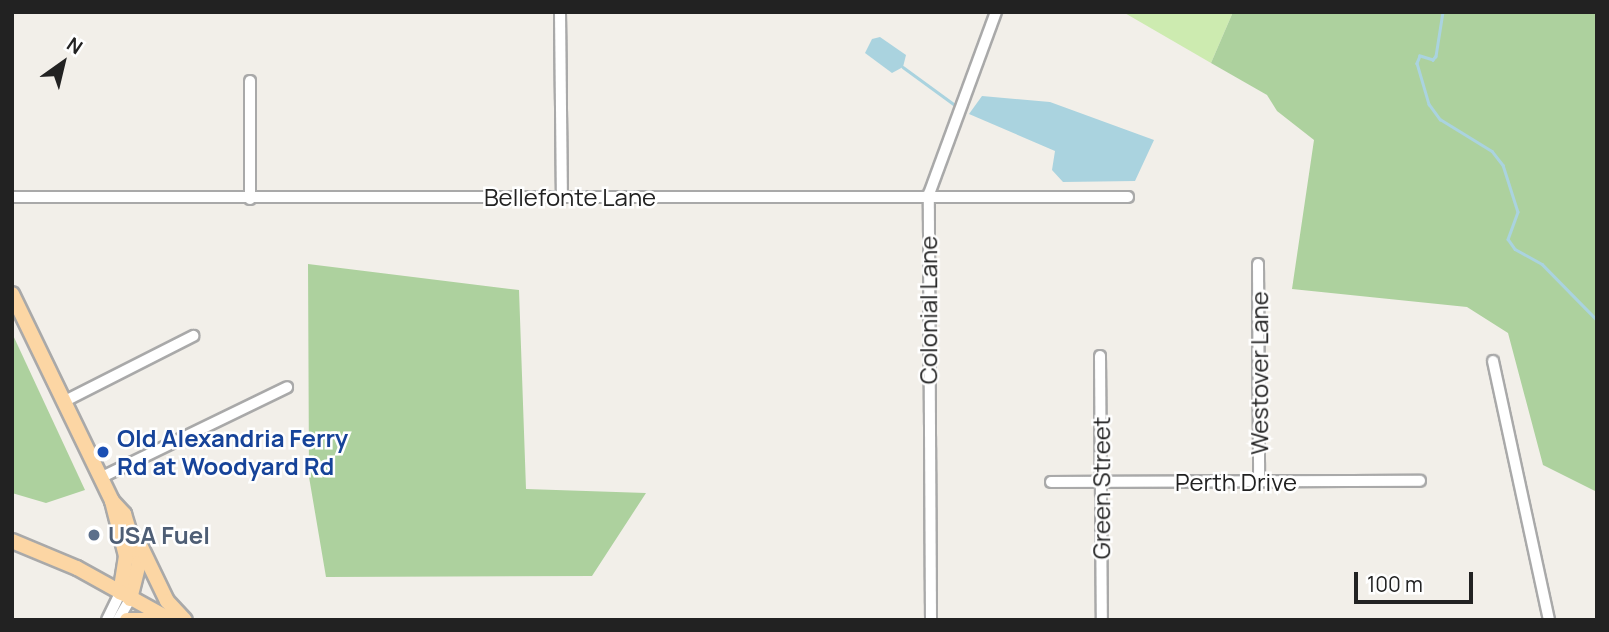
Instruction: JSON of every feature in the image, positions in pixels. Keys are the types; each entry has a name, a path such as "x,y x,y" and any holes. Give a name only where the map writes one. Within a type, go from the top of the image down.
{"main road":[{"path":"12,294 112,501 126,555 125,596"},
{"path":"112,501 124,514 167,601 185,620"},
{"path":"124,514 139,564 125,596"},
{"path":"12,541 77,568 171,620"},
{"path":"127,620 154,620"}],"street":[{"path":"560,12 562,197"},
{"name":"Colonial Lane","path":"931,620 929,194 996,12"},
{"path":"250,81 250,199"},
{"name":"Bellefonte Lane","path":"12,197 250,199 929,194 1128,197"},
{"name":"Westover Lane","path":"1258,264 1259,482"},
{"path":"65,401 194,336"},
{"name":"Green Street","path":"1100,356 1102,620"},
{"path":"1493,361 1549,620"},
{"path":"100,478 287,387"},
{"name":"Perth Drive","path":"1051,482 1420,481"},
{"path":"107,620 125,596"},
{"path":"118,620 125,596"}],"green space":[{"path":"1123,12 1233,12 1211,63"},
{"path":"1233,12 1597,12 1597,492 1543,465 1508,333 1467,307 1292,289 1314,140 1277,111 1267,95 1211,63"},
{"path":"308,264 519,290 526,489 646,493 592,576 326,577 309,477"},
{"path":"12,333 85,490 46,503 12,493"}],"water":[{"path":"880,37 906,55 903,67 892,73 865,53 872,39"},
{"path":"982,96 1050,102 1154,140 1135,181 1063,182 1052,170 1055,151 969,114"}],"waterway":[{"path":"1443,12 1436,56 1433,60 1420,56 1417,63 1429,104 1440,119 1492,151 1503,165 1518,212 1508,239 1515,249 1542,264 1597,320"},
{"path":"903,67 955,105"}],"place":[{"name":"Old Alexandria Ferry Rd at Woodyard Rd","path":"103,452"},
{"name":"USA Fuel","path":"94,535"}]}
